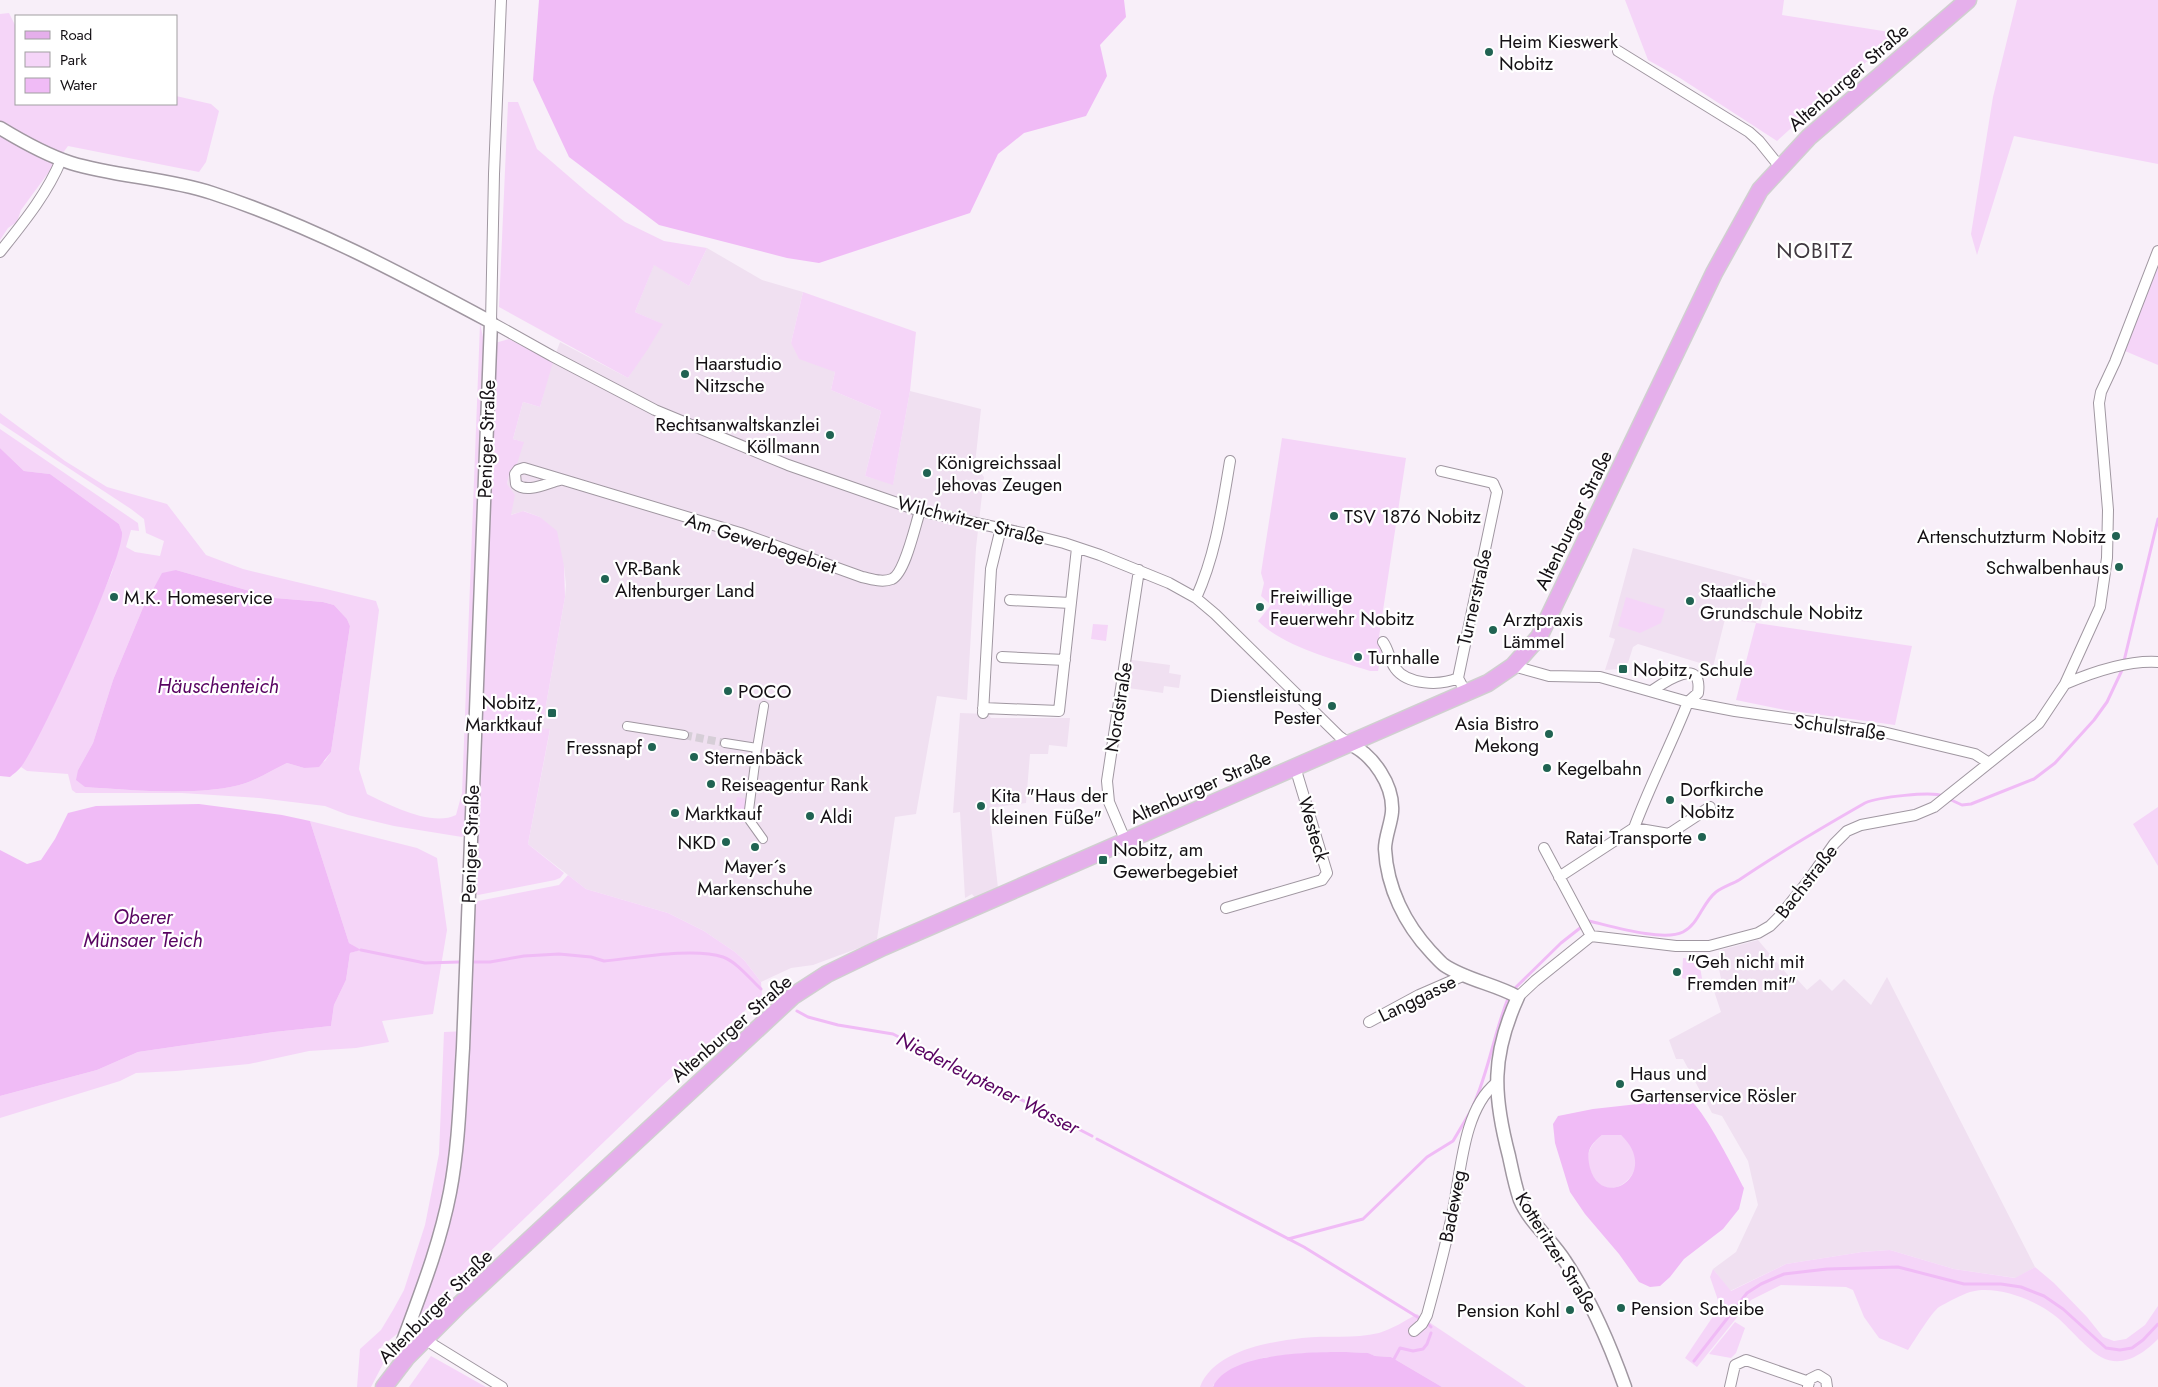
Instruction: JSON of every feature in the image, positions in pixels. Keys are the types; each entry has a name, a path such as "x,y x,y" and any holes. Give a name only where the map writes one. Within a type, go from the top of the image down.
{"main road":[{"name":"Altenburger Straße","path":"384,1387 407,1357 424,1339 792,996 827,974 884,947 1466,693 1488,683 1513,666 1539,637 1714,273 1751,204 1780,167 1809,137 1968,0"}],"street":[{"name":"Peniger Straße","path":"407,1357 403,1341 438,1244 450,1190 464,1048 501,0"},
{"path":"1618,51 1749,132 1759,141 1780,167"},
{"path":"0,128 30,146 61,160 100,170 209,192 279,216 370,258 491,322"},
{"path":"0,252 32,212 54,178 61,160"},
{"name":"Bachstraße","path":"1587,928 1676,946 1709,946 1758,933 1770,926 1780,916 1808,882 1834,844 1847,831 1860,825 1915,816 1947,798 2039,723 2064,684 2100,607 2107,558 2108,510 2099,403 2101,392 2115,362 2158,251"},
{"name":"Wilchwitzer Straße","path":"491,322 655,410 788,465 920,512 1001,528 1078,548 1139,570 1196,598 1249,645 1339,736 1350,744"},
{"path":"1196,598 1208,572 1216,545 1230,461"},
{"name":"Turnerstraße","path":"1441,471 1485,480 1493,483 1496,486 1497,492 1458,678"},
{"name":"Am Gewerbegebiet","path":"560,480 740,533 880,581 894,578 901,570 920,512"},
{"path":"1001,528 991,569 983,711 1059,711 1078,548"},
{"name":"Nordstraße","path":"1126,842 1106,793 1106,782 1139,570"},
{"path":"1010,600 1071,603"},
{"path":"1383,642 1394,667 1405,678 1421,682 1451,681 1458,678 1466,693"},
{"path":"1002,657 1065,660"},
{"path":"2064,684 2086,675 2143,661 2158,662"},
{"name":"Schulstraße","path":"1513,666 1549,676 1600,677 1653,690 1688,702 1765,716 1884,732 1975,754 1989,763"},
{"path":"1559,877 1634,828 1646,794 1668,753 1688,702 1698,693 1699,685 1696,678 1688,673 1680,674 1653,690"},
{"path":"763,839 748,818 756,748 764,706"},
{"path":"627,726 684,735"},
{"path":"725,743 756,748"},
{"name":"Langgasse","path":"1350,744 1362,750 1373,761 1387,786 1392,811 1385,847 1388,874 1399,907 1422,942 1444,965 1513,995"},
{"name":"Westeck","path":"1226,908 1322,880 1326,873 1296,767"},
{"path":"1634,828 1669,834 1710,808"},
{"path":"1513,995 1535,981 1587,928 1544,848"},
{"name":"Langgasse","path":"1369,1022 1419,995 1465,975"},
{"name":"Kotteritzer Straße","path":"1513,995 1501,1043 1496,1069 1496,1083 1499,1113 1521,1201 1564,1259 1581,1286 1601,1323 1625,1387"},
{"name":"Badeweg","path":"1414,1331 1422,1324 1427,1315 1446,1243 1461,1161 1471,1126 1480,1103 1488,1090 1496,1083"},
{"path":"424,1339 502,1387"},
{"path":"1730,1387 1735,1364 1746,1360 1809,1384 1812,1377 1821,1376 1826,1380 1827,1387"}],"shaded area":[{"path":"707,248 762,280 803,292 791,343 835,372 831,390 881,411 865,476 893,484 910,391 981,409 975,464 984,477 976,548 967,700 937,696 916,814 895,817 877,939 867,945 813,965 791,968 761,982 745,961 735,952 704,931 668,913 586,889 528,844 550,730 542,728 566,585 564,566 540,517 524,511 510,515 507,484 510,470 523,442 513,439 523,402 540,407 550,369 560,342 628,378 662,324 635,312 654,264 689,286"},
{"name":"Staatliche Grundschule Nobitz","path":"1633,548 1767,584 1756,623 1725,619 1713,667 1638,644 1633,647 1627,666 1620,665 1620,669 1605,670 1615,639 1609,637"},
{"path":"1125,659 1170,665 1169,673 1181,675 1179,688 1164,686 1163,693 1121,687"},
{"name":"Kita \"Haus der kleinen Füße\"","path":"960,713 988,714 991,718 1070,718 1067,747 1049,745 1048,754 1030,754 1026,803 989,808 998,888 975,898 972,894 965,898 960,812 953,813"},
{"path":"1758,940 1792,980 1796,978 1807,990 1820,979 1832,991 1844,979 1871,1005 1887,977 2035,1267 2016,1278 1954,1269 1890,1250 1862,1252 1786,1264 1730,1291 1713,1269 1736,1252 1758,1205 1748,1161 1722,1116 1712,1113 1683,1059 1676,1059 1669,1040 1721,1012 1712,985 1722,983 1717,960 1721,950"}],"green space":[{"path":"1625,0 1784,0 1782,15 1902,34 1851,74 1777,141 1680,78 1648,60"},
{"path":"2017,0 2158,0 2158,164 2014,136 1977,255 1971,234 1993,97"},
{"path":"9,13 15,25 15,105 178,105 178,96 211,104 219,111 206,162 199,172 68,146 21,210 17,222 8,228 0,240 0,14"},
{"path":"508,102 518,102 537,149 625,222 664,241 707,248 689,286 654,265 635,312 663,324 628,378 499,307"},
{"path":"2158,263 2158,365 2125,351"},
{"path":"803,292 916,332 910,391 893,485 865,476 881,411 831,390 835,372 799,359 791,343"},
{"path":"480,324 484,341 483,376 465,835 462,837 394,826 348,815 325,806 259,798 182,793 76,793 72,790 68,774 27,771 21,767 48,717 82,642 112,572 122,532 119,524 50,474 24,471 0,448 0,429 138,523 139,531 131,530 126,547 135,552 160,556 164,541 146,533 144,519 131,509 0,423 0,413 65,461 107,487 167,504 206,555 243,569 376,601 379,610 359,769 367,794 387,804 423,817 446,818 456,815 462,793","holes":["176,570 275,598 323,602 334,605 347,619 350,626 331,752 325,761 304,768 287,763 246,783 210,790 123,790 85,787 78,770 93,743 113,680 142,610"]},
{"path":"509,339 553,362 540,407 523,402 513,439 524,442 517,464 510,470 507,484 515,495 511,515 523,511 540,517 557,531 564,566 565,597 542,728 550,729 528,844 564,873 555,880 478,895 475,893 495,343"},
{"name":"TSV 1876 Nobitz","path":"1282,438 1406,458 1379,637 1384,638 1378,671 1370,671 1295,645 1281,638 1258,621 1271,605 1261,596 1264,583 1261,573"},
{"path":"1626,597 1665,609 1661,623 1640,633 1618,626"},
{"path":"1756,623 1912,646 1895,725 1785,710 1736,700"},
{"path":"1093,624 1108,625 1106,641 1091,639"},
{"path":"737,797 748,799 744,823 732,821"},
{"path":"2158,807 2158,866 2133,824"},
{"path":"310,821 417,848 437,858 447,930 433,1014 382,1021 389,1042 356,1048 309,1051 249,1064 136,1073 120,1081 0,1118 0,1096 97,1070 138,1052 274,1032 331,1026 334,1005 346,980 350,953 360,950 349,943"},
{"path":"568,875 586,889 668,913 704,931 745,961 761,982 762,995 661,1087 447,1293 381,1347 385,1360 371,1387 357,1387 360,1349 381,1330 404,1290 425,1225 439,1154 444,1032 467,1031 473,902 559,885"},
{"path":"1683,958 1694,959 1696,967 1700,967 1703,984 1682,978"},
{"path":"1602,1135 1621,1135 1630,1144 1636,1157 1635,1168 1629,1179 1614,1188 1597,1184 1588,1163 1589,1152 1592,1146"},
{"path":"1890,1250 1954,1269 2015,1278 2035,1267 2054,1283 2087,1317 2103,1337 2114,1341 2126,1339 2145,1325 2158,1306 2158,1339 2132,1358 2117,1361 2109,1360 2090,1350 2051,1312 2029,1300 2005,1292 1981,1290 1966,1293 1939,1307 1908,1350 1879,1338 1864,1317 1853,1290 1846,1287 1781,1285 1751,1300 1697,1367 1685,1358 1720,1306 1710,1277 1713,1269 1731,1291 1786,1264 1862,1252"},
{"path":"1417,1314 1526,1387 1442,1387 1391,1357 1346,1352 1294,1354 1262,1358 1213,1385 1213,1387 1200,1387 1207,1375 1217,1365 1244,1350 1274,1342 1302,1338 1370,1335 1394,1327"},
{"path":"1735,1322 1745,1328 1736,1353 1731,1358 1709,1354"},
{"path":"431,1356 486,1387 409,1387"}],"water":[{"path":"539,0 1124,0 1126,17 1100,45 1107,76 1086,116 1024,133 998,154 970,213 819,263 787,258 659,225 569,157 533,80"},
{"path":"0,448 24,471 50,474 119,524 122,532 110,575 80,650 31,751 21,767 10,777 0,776"},
{"name":"Häuschenteich","path":"176,570 275,598 323,602 334,605 347,619 350,626 331,752 319,767 304,768 287,763 246,783 210,790 144,791 85,787 76,780 78,770 93,743 113,680 142,610 162,573"},
{"name":"Oberer Münsaer Teich","path":"199,804 282,815 310,821 349,943 361,950 350,953 346,980 334,1005 331,1026 274,1032 138,1052 97,1070 0,1096 0,850 27,864 41,860 55,839 68,813 96,806"},
{"path":"1664,1097 1682,1097 1694,1104 1718,1139 1744,1188 1739,1209 1723,1229 1684,1259 1660,1286 1650,1287 1639,1282 1570,1192 1555,1143 1553,1124 1558,1116 1593,1109 1647,1103","holes":["1602,1135 1621,1135 1632,1149 1635,1163 1632,1174 1625,1183 1616,1187 1606,1187 1596,1181 1590,1168 1588,1157 1590,1149 1594,1142"]},
{"path":"1346,1352 1391,1357 1442,1387 1213,1387 1222,1375 1235,1367 1253,1361 1293,1354"}],"waterway":[{"name":"Niederleuptener Wasser","path":"2124,661 2158,519"},
{"name":"Niederleuptener Wasser","path":"1949,799 1962,805 1971,804 2034,779 2055,763 2094,720 2107,702 2123,668"},
{"name":"Niederleuptener Wasser","path":"1512,991 1561,943 1589,921 1650,934 1674,935 1683,932 1693,924 1716,892 1865,803 1905,795 1928,794 1943,796"},
{"name":"Niederleuptener Wasser","path":"361,950 425,963 459,962"},
{"name":"Niederleuptener Wasser","path":"474,962 559,954 591,957 604,961 664,954 711,954 728,959 761,989"},
{"name":"Niederleuptener Wasser","path":"1473,1106 1479,1093 1499,1023 1509,996"},
{"name":"Niederleuptener Wasser","path":"797,1011 808,1017 838,1025 893,1034 1092,1136"},
{"name":"Niederleuptener Wasser","path":"1288,1239 1363,1219 1427,1157 1453,1141 1469,1114"},
{"name":"Niederleuptener Wasser","path":"1097,1139 1304,1247 1419,1318"},
{"path":"1694,1361 1747,1293 1761,1284 1784,1274 1827,1269 1898,1267 1964,1284 2001,1284 2021,1287 2044,1296 2063,1309 2106,1348 2120,1350 2132,1348 2143,1340 2158,1324"},
{"path":"1394,1359 1400,1348 1413,1351 1423,1349 1431,1333"}],"tunnel":[{"path":"684,735 725,743"}],"place":[{"name":"Heim Kieswerk Nobitz","path":"1489,52"},
{"name":"Haarstudio Nitzsche","path":"685,374"},
{"name":"Rechtsanwaltskanzlei Köllmann","path":"830,435"},
{"name":"Königreichssaal Jehovas Zeugen","path":"927,473"},
{"name":"TSV 1876 Nobitz","path":"1334,516"},
{"name":"Artenschutzturm Nobitz","path":"2116,536"},
{"name":"Schwalbenhaus","path":"2119,567"},
{"name":"VR-Bank Altenburger Land","path":"605,579"},
{"name":"M.K. Homeservice","path":"114,597"},
{"name":"Staatliche Grundschule Nobitz","path":"1690,601"},
{"name":"Freiwillige Feuerwehr Nobitz","path":"1260,607"},
{"name":"Arztpraxis Lämmel","path":"1493,630"},
{"name":"Turnhalle","path":"1358,657"},
{"name":"Nobitz, Schule","path":"1623,669"},
{"name":"POCO","path":"728,691"},
{"name":"Dienstleistung Pester","path":"1332,706"},
{"name":"Nobitz, Marktkauf","path":"552,713"},
{"name":"Asia Bistro Mekong","path":"1549,734"},
{"name":"Fressnapf","path":"652,747"},
{"name":"Sternenbäck","path":"694,757"},
{"name":"Kegelbahn","path":"1547,768"},
{"name":"Reiseagentur Rank","path":"711,784"},
{"name":"Dorfkirche Nobitz","path":"1670,800"},
{"name":"Kita \"Haus der kleinen Füße\"","path":"981,806"},
{"name":"Marktkauf","path":"675,813"},
{"name":"Aldi","path":"810,816"},
{"name":"Ratai Transporte","path":"1702,837"},
{"name":"NKD","path":"726,842"},
{"name":"Mayer´s Markenschuhe","path":"755,847"},
{"name":"Nobitz, am Gewerbegebiet","path":"1103,860"},
{"name":"\"Geh nicht mit Fremden mit\"","path":"1677,972"},
{"name":"Haus und Gartenservice Rösler","path":"1620,1084"},
{"name":"Pension Scheibe","path":"1621,1308"},
{"name":"Pension Kohl","path":"1570,1310"}],"district":[{"name":"NOBITZ","path":"1815,251"}]}
